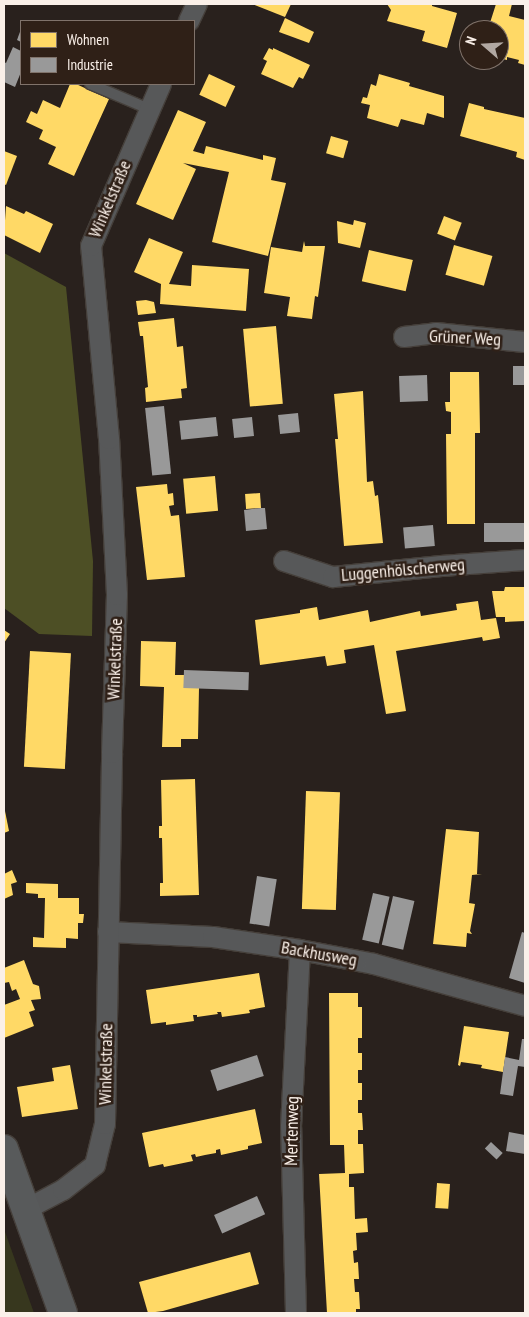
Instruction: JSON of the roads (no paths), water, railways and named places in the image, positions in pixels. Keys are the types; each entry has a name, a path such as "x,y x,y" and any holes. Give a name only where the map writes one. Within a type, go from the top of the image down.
{"street":[{"path":"189,20 197,4"},
{"name":"Winkelstraße","path":"25,1210 63,1190 95,1165 105,1124 117,595 109,439 90,246 160,85"},
{"name":"Grüner Weg","path":"404,337 436,333 525,342"},
{"name":"Luggenhölscherweg","path":"284,561 333,577 525,560"},
{"name":"Backhusweg","path":"108,932 213,937 300,950 374,964 525,1006"},
{"name":"Mertenweg","path":"296,1313 291,1127 300,950"},
{"path":"4,1149 63,1313"}],"lane":[{"path":"92,85 149,109"}]}
